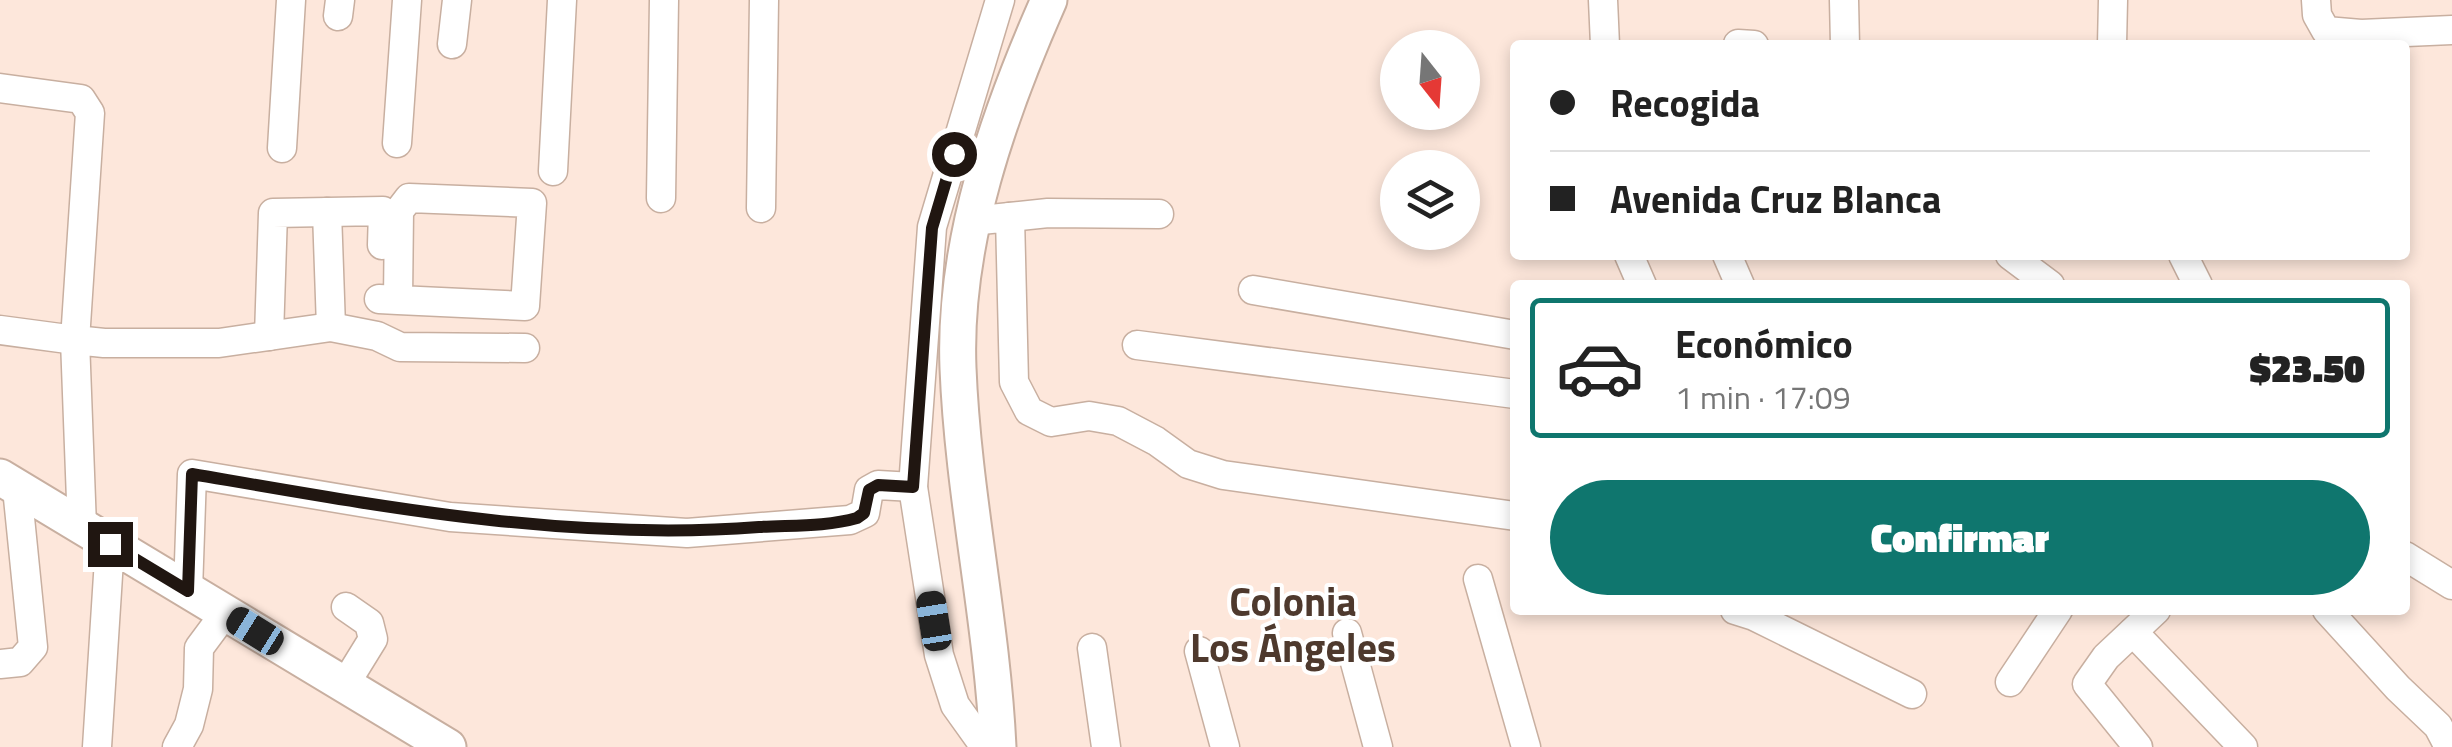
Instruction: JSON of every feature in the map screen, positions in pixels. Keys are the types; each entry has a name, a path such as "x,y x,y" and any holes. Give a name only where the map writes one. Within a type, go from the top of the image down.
{"main road":[{"path":"998,747 996,698 962,446 958,364 961,295 972,227 1001,122 1049,0"},
{"path":"8,483 448,747"}],"street":[{"path":"282,148 291,0"},
{"path":"398,142 407,0"},
{"path":"452,44 458,0"},
{"path":"553,171 562,0"},
{"path":"661,198 664,0"},
{"path":"761,208 764,0"},
{"path":"984,747 955,705 939,654 913,487 932,228 1000,0"},
{"path":"1602,0 1604,40"},
{"path":"1844,0 1845,40"},
{"path":"2112,0 2112,40"},
{"path":"2316,0 2317,15 2326,32 2452,30"},
{"path":"0,88 81,99 90,113 76,340 96,535 97,747"},
{"path":"378,336 388,299 399,211 408,198 532,203 525,306 388,299"},
{"path":"269,336 273,212 384,211 388,299"},
{"path":"327,212 332,327"},
{"path":"972,227 981,220 1048,214 1159,214"},
{"path":"1010,217 1014,382 1029,411 1051,422 1089,416 1118,420 1188,464 1223,475 1510,515"},
{"path":"2017,260 2043,280"},
{"path":"1253,290 1510,334"},
{"path":"0,330 76,340 219,343 332,327 378,336 400,347 526,348"},
{"path":"1137,345 1510,393"},
{"path":"188,591 192,474 450,517 686,533 850,520 864,513 869,490 878,485 913,487"},
{"path":"0,664 20,662 33,647 8,483"},
{"path":"2410,559 2452,585"},
{"path":"1478,579 1526,747"},
{"path":"344,686 372,639 369,623 346,607"},
{"path":"177,747 189,725 198,690 199,648 225,613"},
{"path":"1754,615 1912,694"},
{"path":"2010,682 2055,615"},
{"path":"2331,615 2438,726 2449,747"},
{"path":"2138,747 2087,684 2106,657 2145,617 2243,747"},
{"path":"1347,633 1378,747"},
{"path":"1092,648 1106,747"},
{"path":"1200,651 1226,747"},
{"path":"954,747 955,705"}],"district":[{"name":"Colonia Los Ángeles","path":"1293,625"}],"route":[{"path":"110,544 188,591 192,474 450,517 686,533 857,518 864,513 869,490 878,485 913,487 932,228 954,154"}]}
